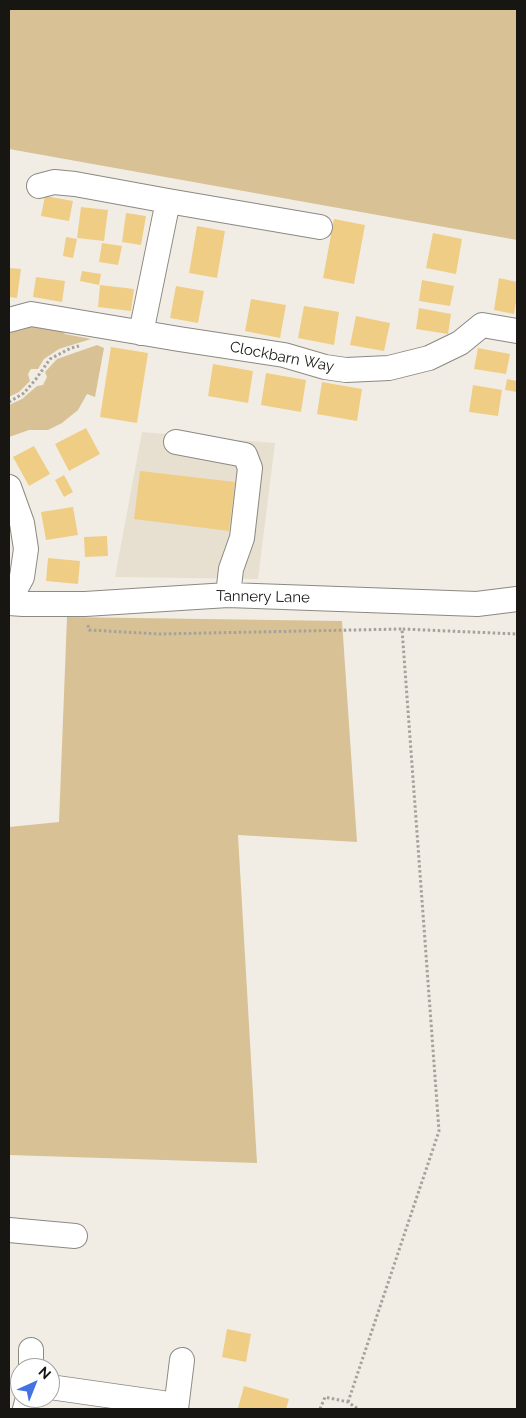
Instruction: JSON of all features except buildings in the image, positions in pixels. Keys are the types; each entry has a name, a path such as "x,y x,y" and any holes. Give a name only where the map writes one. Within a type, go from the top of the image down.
{"street":[{"path":"39,186 54,182 75,184 168,202 320,227"},
{"path":"141,333 168,202"},
{"name":"Clockbarn Way","path":"9,320 31,314 284,355 325,367 346,370 368,370 410,364 439,354 460,343 482,325 517,331"},
{"path":"176,442 245,455 250,468 242,538 231,569 228,595"},
{"path":"9,487 22,523 26,549 22,577 9,602"},
{"name":"Tannery Lane","path":"9,602 23,604 85,604 228,595 477,604 517,599"},
{"path":"9,1230 75,1236"},
{"path":"60,1389 176,1407 182,1360"}],"path":[{"path":"9,402 24,393 36,380 50,359 72,348 87,344"},
{"path":"85,604 89,630 159,634 402,629 517,634"},
{"path":"348,1402 439,1131 402,629"},
{"path":"320,1409 325,1397 348,1402 358,1409"}],"shaded area":[{"path":"9,9 517,9 517,240 9,149"},
{"path":"18,325 57,326 65,334 91,339 59,349 44,359 38,369 31,369 28,374 30,381 19,392 9,397 9,332"},
{"path":"97,345 104,348 95,397 87,394 78,410 62,423 48,430 29,430 9,437 9,405 22,399 37,386 43,385 47,377 45,372 57,359"},
{"path":"142,432 275,443 258,579 115,577"},
{"path":"67,617 342,621 357,842 238,835 257,1163 9,1155 9,827 59,822"}]}
